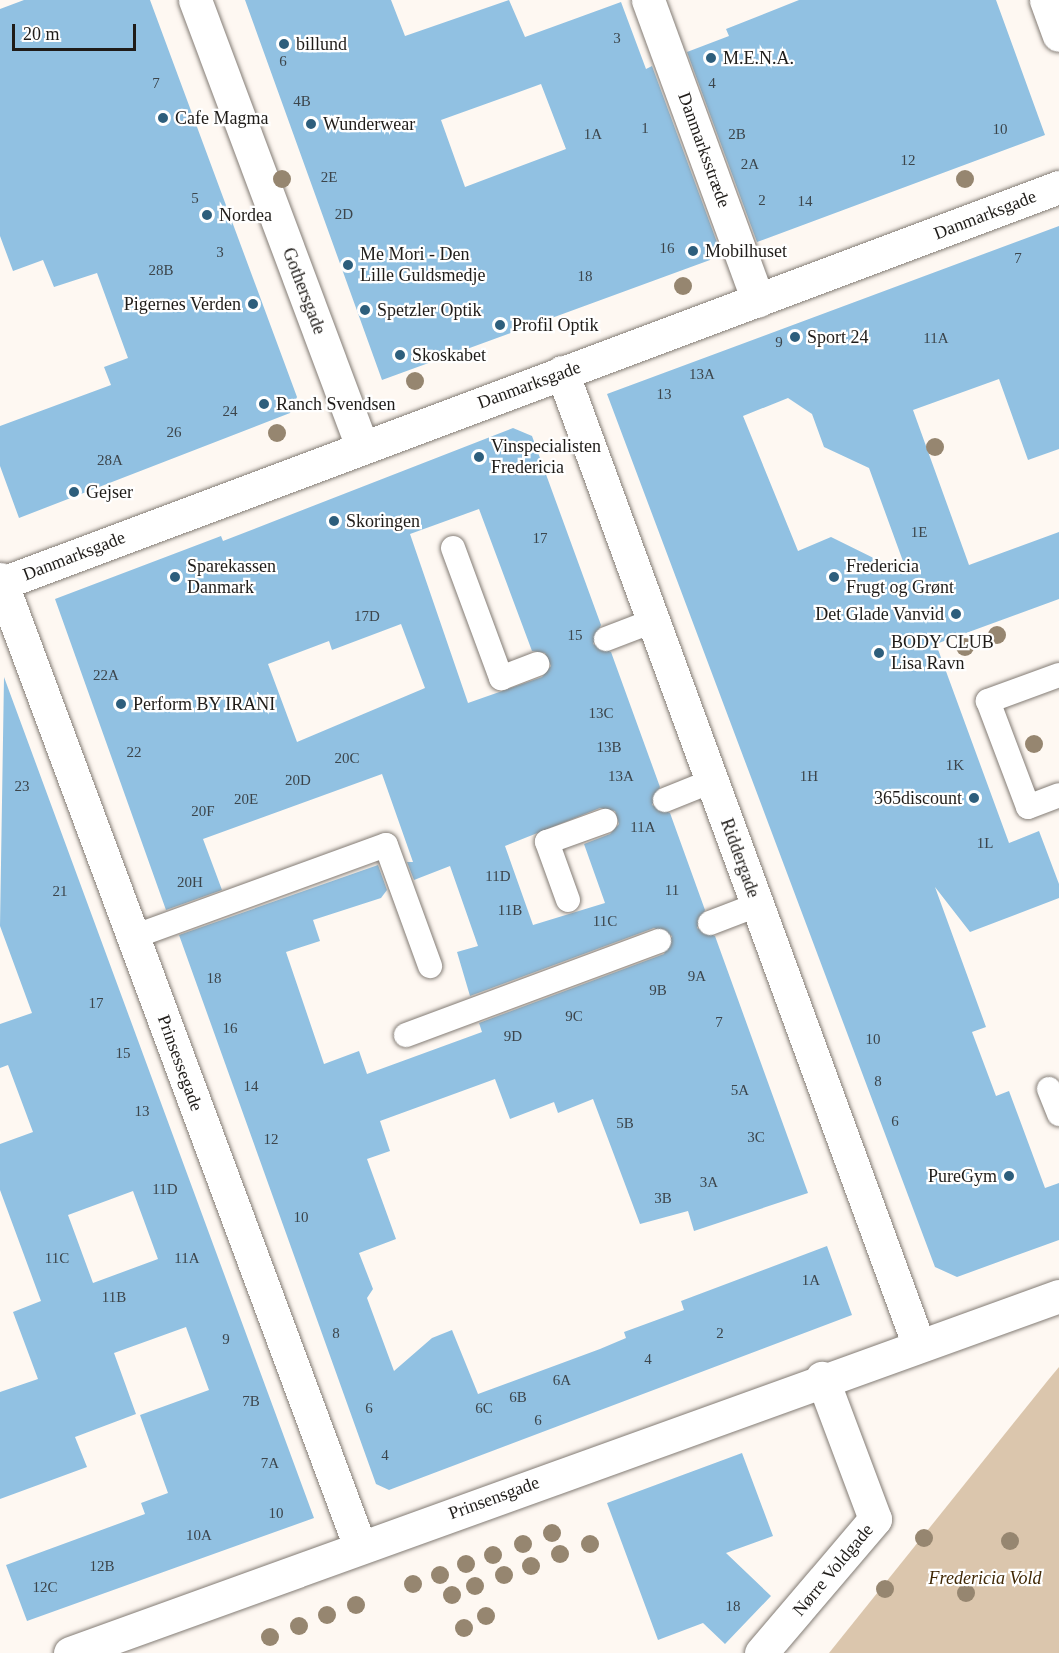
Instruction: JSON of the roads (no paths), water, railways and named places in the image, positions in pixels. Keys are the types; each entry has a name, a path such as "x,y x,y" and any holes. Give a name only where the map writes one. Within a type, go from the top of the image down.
{"street":[{"name":"Gothersgade","path":"195,0 362,446"},
{"name":"Danmarksstræde","path":"648,0 758,300"},
{"path":"1046,0 1059,35"},
{"name":"Danmarksgade","path":"0,582 1059,187"},
{"name":"Riddergade","path":"562,372 918,1343"},
{"name":"Prinsessegade","path":"0,582 360,1547"},
{"path":"918,1343 1059,1296"},
{"name":"Prinsensgade","path":"70,1653 918,1343"},
{"name":"Nørre Voldgade","path":"761,1653 875,1520 822,1378"}],"lane":[{"path":"453,548 501,678 537,664"},
{"path":"606,639 653,621"},
{"path":"1059,675 988,701 1028,807 1059,795"},
{"path":"665,800 712,782"},
{"path":"568,900 547,842 605,821"},
{"path":"133,936 386,845 430,966"},
{"path":"710,922 757,905"},
{"path":"406,1035 659,941"},
{"path":"1049,1089 1059,1114"}],"place":[{"name":"billund","path":"284,44"},
{"name":"M.E.N.A.","path":"711,58"},
{"name":"Cafe Magma","path":"163,118"},
{"name":"Wunderwear","path":"311,124"},
{"name":"Nordea","path":"207,215"},
{"name":"Mobilhuset","path":"693,251"},
{"name":"Me Mori - Den Lille Guldsmedje","path":"348,265"},
{"name":"Pigernes Verden","path":"253,304"},
{"name":"Spetzler Optik","path":"365,310"},
{"name":"Profil Optik","path":"500,325"},
{"name":"Sport 24","path":"795,337"},
{"name":"Skoskabet","path":"400,355"},
{"name":"Ranch Svendsen","path":"264,404"},
{"name":"Vinspecialisten Fredericia","path":"479,457"},
{"name":"Gejser","path":"74,492"},
{"name":"Skoringen","path":"334,521"},
{"name":"Sparekassen Danmark","path":"175,577"},
{"name":"Fredericia Frugt og Grønt","path":"834,577"},
{"name":"Det Glade Vanvid","path":"956,614"},
{"name":"BODY CLUB Lisa Ravn","path":"879,653"},
{"name":"Perform BY IRANI","path":"121,704"},
{"name":"365discount","path":"974,798"},
{"name":"PureGym","path":"1009,1176"}],"park label":[{"name":"Fredericia Vold","path":"985,1578"}]}
